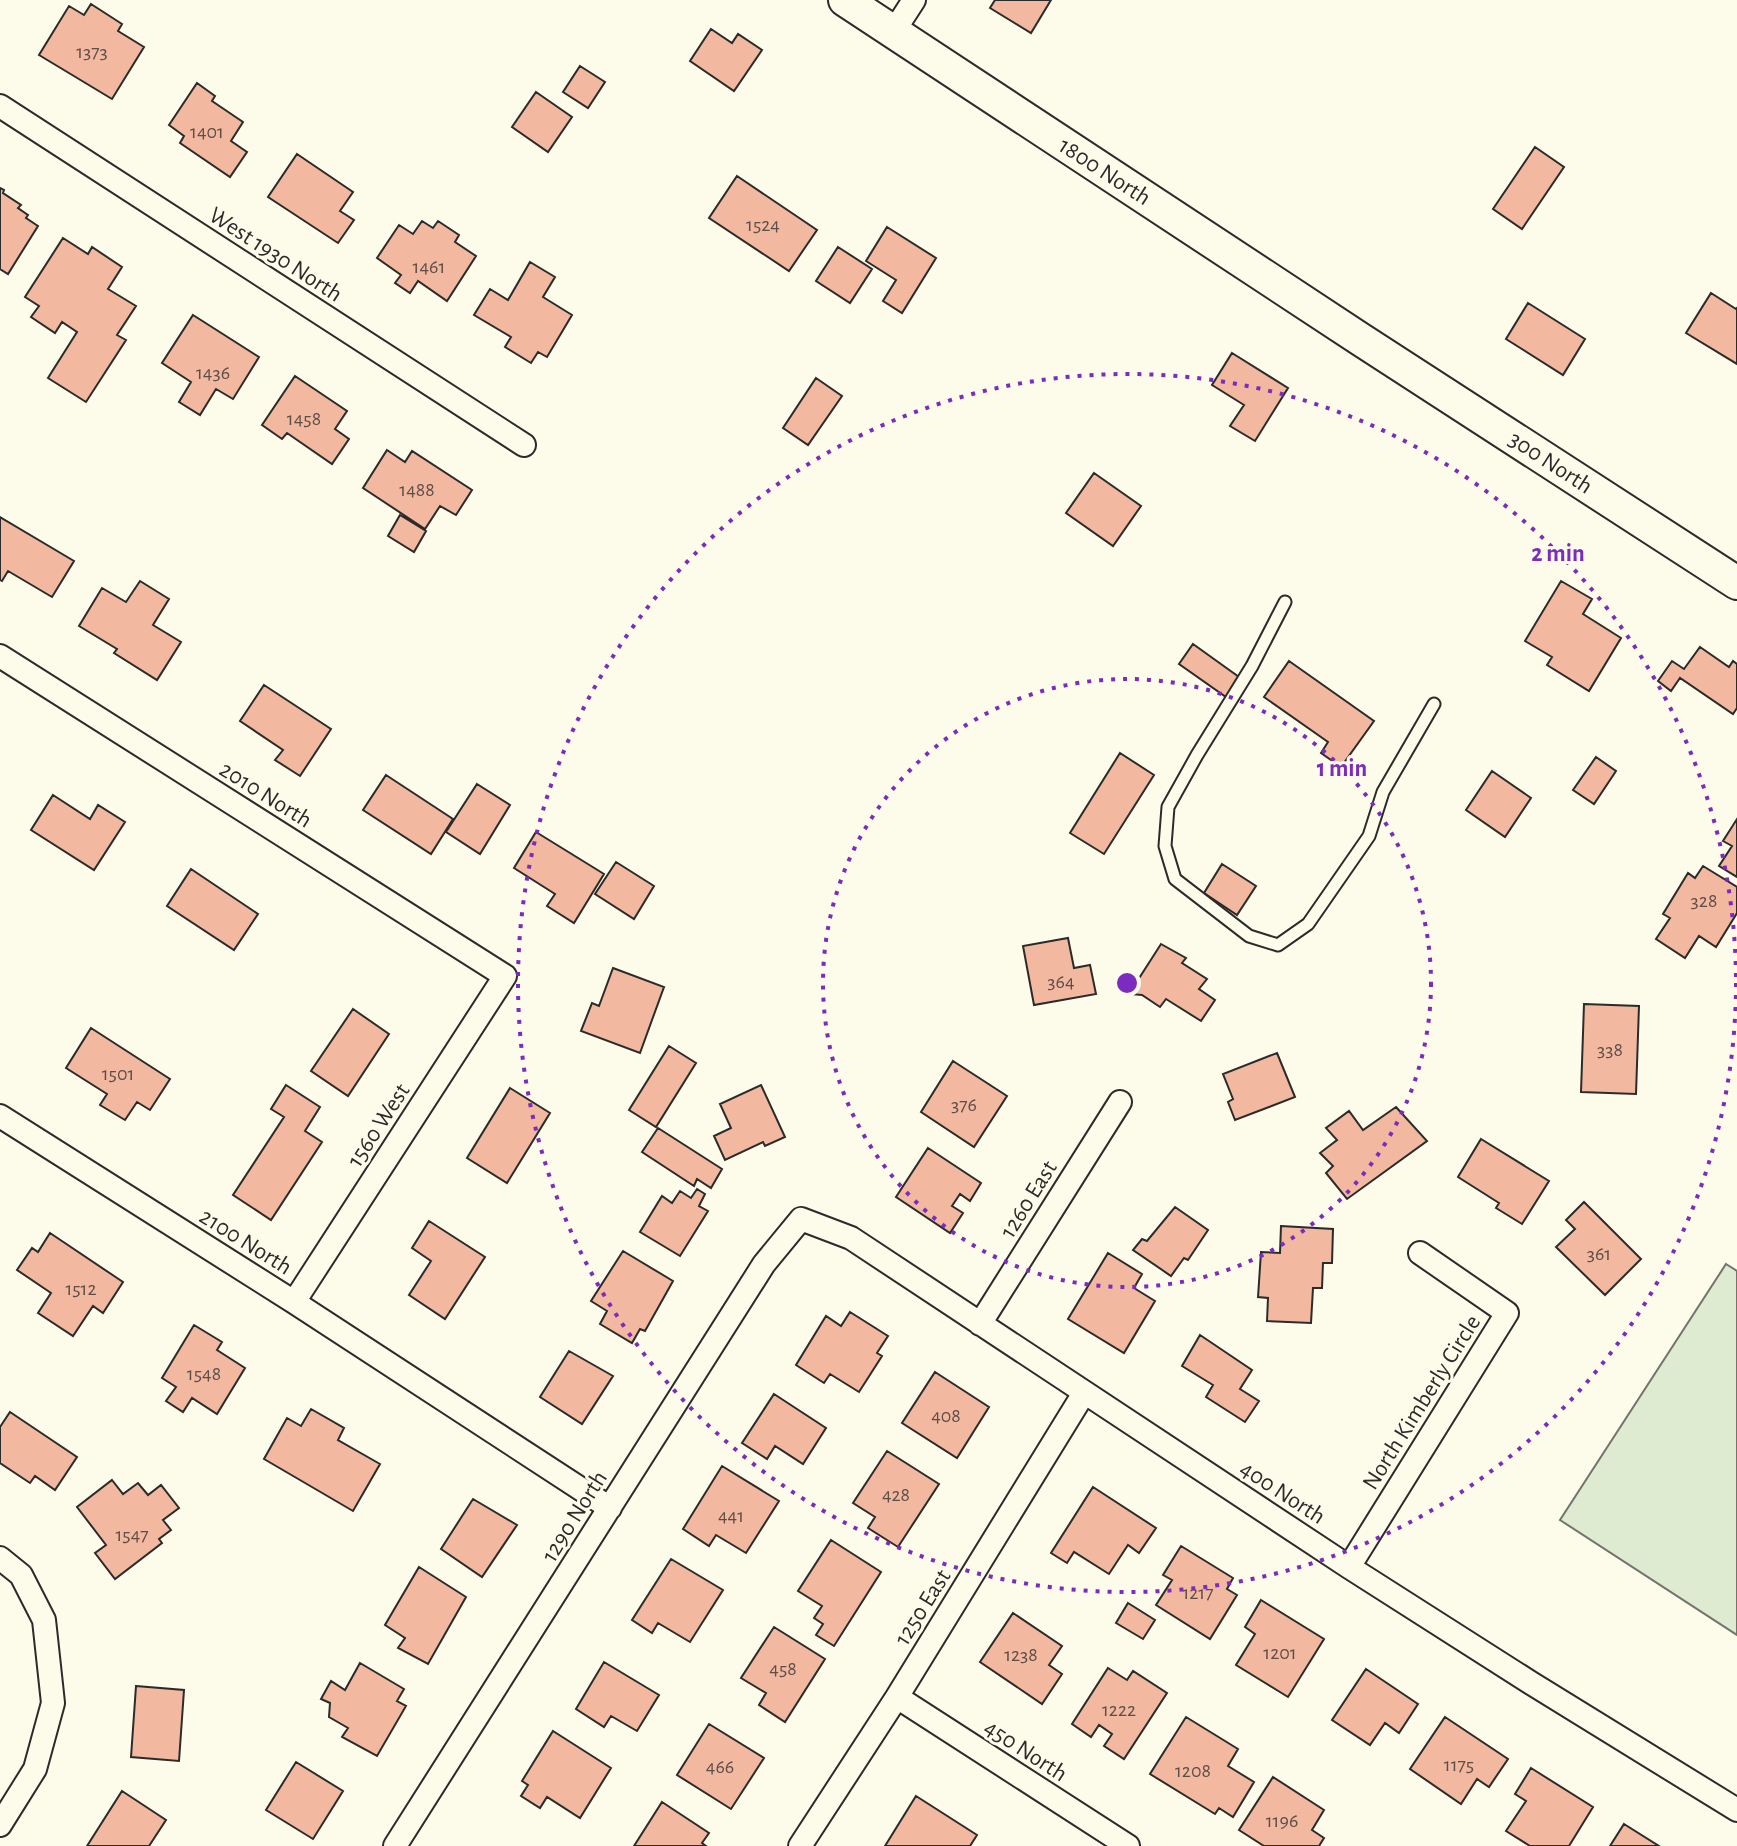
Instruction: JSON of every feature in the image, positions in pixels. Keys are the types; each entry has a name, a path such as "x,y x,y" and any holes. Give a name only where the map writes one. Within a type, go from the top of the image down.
{"street":[{"name":"1800 North","path":"845,0 1365,342"},
{"path":"894,31 914,0"},
{"name":"West 1930 North","path":"0,106 524,445"},
{"name":"300 North","path":"1365,342 1737,583"},
{"name":"2010 North","path":"0,656 505,976"},
{"name":"1560 West","path":"294,1302 505,976"},
{"name":"1260 East","path":"980,1324 1120,1102"},
{"name":"2100 North","path":"0,1116 294,1302 610,1508"},
{"name":"400 North","path":"801,1219 851,1238 1349,1567 1737,1810"},
{"name":"1290 North","path":"395,1846 764,1264 801,1219"},
{"name":"North Kimberly Circle","path":"1349,1567 1507,1313 1420,1253"},
{"name":"1250 East","path":"800,1846 897,1697 1084,1393"},
{"path":"0,1558 21,1575 44,1620 53,1703 35,1769 0,1825"},
{"name":"450 North","path":"897,1697 1128,1846"}],"lane":[{"path":"1285,602 1252,666 1168,807 1165,846 1175,879 1249,936 1278,945 1308,924 1369,836 1383,792 1434,704"}],"green space":[{"path":"1726,1264 1737,1271 1737,1635 1560,1520"}],"building":[{"path":"995,0 1051,0 1031,33 990,8"},
{"path":"91,4 122,24 118,31 144,47 112,99 39,55 69,6 84,15"},
{"path":"711,29 732,43 738,34 762,50 734,91 690,61"},
{"path":"580,66 605,82 588,108 563,92"},
{"path":"197,83 215,96 212,101 243,122 231,141 247,152 230,177 180,143 184,136 169,125"},
{"path":"536,92 572,117 548,152 512,127"},
{"path":"1535,147 1564,167 1522,229 1493,209"},
{"path":"297,154 353,192 340,211 354,220 338,243 268,197"},
{"path":"737,176 817,230 789,271 709,218"},
{"path":"0,188 21,205 18,208 28,215 26,218 38,226 8,274 0,269"},
{"path":"422,221 433,228 438,221 459,235 455,242 476,256 447,301 418,281 410,293 395,283 401,275 377,258 399,225 413,234"},
{"path":"887,227 936,258 902,313 883,301 896,280 866,261"},
{"path":"63,238 88,254 92,247 122,267 108,289 136,306 117,335 126,340 86,402 48,378 77,332 62,322 55,333 31,317 39,306 25,297"},
{"path":"838,247 872,269 850,303 816,281"},
{"path":"530,262 555,277 543,297 572,315 547,357 538,352 531,363 505,347 511,337 474,315 490,289 508,300"},
{"path":"1711,293 1737,308 1737,364 1686,333"},
{"path":"1528,303 1585,339 1563,375 1506,339"},
{"path":"193,315 259,357 233,399 216,389 200,415 179,402 191,382 162,363"},
{"path":"1232,353 1288,388 1255,441 1230,426 1244,405 1212,385"},
{"path":"295,376 347,411 335,429 349,439 332,464 287,433 282,439 262,425"},
{"path":"816,378 842,396 808,445 783,428"},
{"path":"387,450 405,462 412,451 472,490 456,515 440,506 425,529 363,488"},
{"path":"1094,473 1141,506 1113,546 1066,513"},
{"path":"400,515 426,531 414,552 388,536"},
{"path":"0,517 74,561 52,597 8,571 0,580"},
{"path":"140,581 169,599 153,625 181,642 157,680 114,653 117,649 79,626 102,588 126,602"},
{"path":"1561,581 1592,599 1583,614 1621,638 1589,691 1547,665 1552,657 1525,641"},
{"path":"1193,644 1239,677 1226,697 1179,664"},
{"path":"1700,647 1729,667 1733,661 1737,664 1737,708 1733,714 1680,678 1671,691 1658,681 1672,661 1684,669"},
{"path":"1289,661 1374,721 1341,767 1321,753 1328,742 1264,697"},
{"path":"264,685 331,729 300,776 275,760 283,750 240,721"},
{"path":"1120,753 1154,775 1104,854 1070,833"},
{"path":"1596,757 1616,771 1594,804 1573,790"},
{"path":"1492,771 1531,798 1505,837 1466,810"},
{"path":"386,775 453,819 431,854 363,810"},
{"path":"477,784 510,805 480,854 446,832"},
{"path":"53,795 90,819 98,805 125,822 94,870 31,830"},
{"path":"1737,819 1737,877 1719,866 1732,846 1723,841"},
{"path":"536,832 604,874 574,923 547,906 555,894 514,868"},
{"path":"616,862 654,886 634,919 595,894"},
{"path":"1222,864 1256,886 1237,915 1204,893"},
{"path":"1703,866 1737,887 1737,913 1716,947 1699,936 1685,958 1656,939 1670,918 1663,914 1688,873 1695,878"},
{"path":"191,869 258,914 234,950 167,906"},
{"path":"1068,938 1074,968 1090,965 1096,994 1034,1005 1023,946"},
{"path":"1161,944 1186,958 1182,963 1207,979 1199,989 1215,1000 1201,1021 1166,999 1160,1007 1142,995 1129,994"},
{"path":"613,968 664,987 640,1053 581,1031 592,1003 599,1006"},
{"path":"1584,1004 1639,1006 1636,1094 1581,1092"},
{"path":"353,1009 389,1034 348,1096 311,1071"},
{"path":"91,1028 170,1079 150,1110 137,1102 125,1120 100,1105 107,1094 66,1068"},
{"path":"669,1046 696,1063 656,1127 629,1110"},
{"path":"1277,1053 1295,1097 1235,1120 1228,1102 1233,1099 1223,1074"},
{"path":"953,1061 1007,1096 974,1147 921,1112"},
{"path":"286,1085 320,1107 305,1131 322,1142 271,1220 233,1195 284,1117 271,1109"},
{"path":"761,1085 785,1137 765,1146 763,1142 725,1160 714,1136 731,1128 720,1104"},
{"path":"510,1088 550,1113 507,1183 467,1158"},
{"path":"1396,1107 1427,1141 1347,1199 1326,1173 1333,1166 1320,1153 1337,1140 1326,1128 1349,1111 1363,1130"},
{"path":"658,1128 722,1169 711,1188 697,1179 694,1186 642,1152"},
{"path":"1481,1139 1549,1181 1522,1224 1496,1208 1499,1203 1458,1177"},
{"path":"928,1148 981,1183 970,1201 960,1194 952,1206 963,1213 950,1233 896,1197"},
{"path":"697,1189 705,1194 699,1206 708,1211 680,1256 640,1232 662,1196 672,1203 680,1191 691,1198"},
{"path":"1584,1202 1641,1259 1605,1295 1556,1247 1575,1229 1566,1220"},
{"path":"1175,1207 1208,1230 1188,1260 1184,1258 1171,1276 1133,1250 1142,1239 1147,1241"},
{"path":"429,1221 485,1257 445,1319 409,1295 431,1261 412,1248"},
{"path":"1281,1226 1333,1229 1332,1263 1323,1263 1322,1288 1313,1288 1311,1323 1267,1321 1268,1298 1258,1297 1261,1252 1280,1253"},
{"path":"50,1233 123,1282 103,1313 93,1306 73,1336 38,1313 51,1293 17,1270 32,1248 38,1252"},
{"path":"623,1251 673,1281 645,1331 640,1329 632,1343 600,1324 607,1311 591,1301"},
{"path":"1108,1253 1142,1274 1134,1288 1155,1301 1124,1353 1068,1319"},
{"path":"850,1312 888,1336 877,1353 882,1356 859,1392 830,1374 824,1383 796,1365 826,1316 841,1326"},
{"path":"194,1325 222,1342 217,1350 245,1368 217,1414 192,1398 183,1412 166,1401 176,1387 162,1378"},
{"path":"1200,1335 1252,1370 1240,1389 1259,1401 1245,1422 1206,1397 1213,1385 1182,1366"},
{"path":"569,1351 613,1376 582,1424 540,1397"},
{"path":"935,1372 989,1407 957,1458 902,1423"},
{"path":"774,1394 826,1428 803,1464 775,1446 767,1459 742,1443"},
{"path":"311,1409 344,1428 338,1440 380,1464 353,1511 264,1459 287,1418 301,1426"},
{"path":"10,1412 77,1457 55,1490 35,1476 30,1483 0,1463 0,1427"},
{"path":"887,1451 939,1484 898,1547 868,1528 875,1517 853,1503"},
{"path":"722,1466 779,1501 746,1553 716,1535 709,1546 683,1529"},
{"path":"112,1480 123,1494 138,1483 148,1495 161,1485 179,1508 163,1520 171,1530 159,1539 162,1543 115,1579 95,1553 106,1545 77,1507"},
{"path":"1093,1487 1156,1528 1139,1553 1128,1545 1109,1574 1074,1552 1067,1563 1051,1553"},
{"path":"473,1499 517,1525 482,1577 441,1549"},
{"path":"831,1540 881,1572 834,1646 816,1635 823,1624 814,1618 822,1606 798,1591"},
{"path":"1181,1546 1233,1578 1227,1589 1237,1595 1210,1639 1156,1605 1172,1580 1163,1575"},
{"path":"671,1559 723,1590 690,1642 658,1623 652,1633 632,1620"},
{"path":"419,1567 466,1597 428,1664 398,1648 405,1638 385,1625"},
{"path":"1261,1600 1324,1639 1288,1697 1236,1665 1255,1634 1245,1627"},
{"path":"1128,1603 1155,1620 1143,1639 1116,1623"},
{"path":"1013,1613 1062,1646 1049,1665 1062,1674 1042,1704 980,1662"},
{"path":"774,1627 825,1659 785,1722 759,1705 766,1693 741,1678"},
{"path":"604,1662 659,1695 637,1731 611,1716 604,1727 576,1709"},
{"path":"360,1663 404,1689 397,1701 406,1706 377,1756 342,1737 348,1728 329,1717 330,1703 321,1699 331,1681 345,1690"},
{"path":"1108,1668 1127,1680 1133,1671 1167,1693 1124,1759 1104,1746 1112,1734 1099,1725 1091,1737 1072,1724"},
{"path":"1366,1669 1418,1704 1399,1733 1385,1723 1370,1745 1332,1720"},
{"path":"136,1686 184,1690 179,1761 131,1757"},
{"path":"1186,1717 1238,1749 1228,1766 1254,1782 1233,1817 1219,1808 1215,1814 1150,1774"},
{"path":"1445,1717 1508,1759 1489,1787 1477,1779 1461,1804 1410,1769"},
{"path":"709,1724 764,1758 731,1809 677,1775"},
{"path":"553,1731 611,1768 580,1818 547,1797 540,1808 521,1796 528,1785 522,1781"},
{"path":"296,1762 343,1791 313,1839 266,1810"},
{"path":"1531,1768 1593,1807 1569,1846 1530,1846 1506,1831 1526,1801 1515,1794"},
{"path":"1273,1777 1324,1810 1312,1830 1324,1838 1319,1846 1264,1846 1239,1830"},
{"path":"122,1791 166,1820 149,1846 87,1846"},
{"path":"916,1796 977,1835 970,1846 885,1846"},
{"path":"662,1802 709,1833 702,1843 706,1846 634,1846"},
{"path":"1624,1824 1659,1846 1610,1846"}]}
